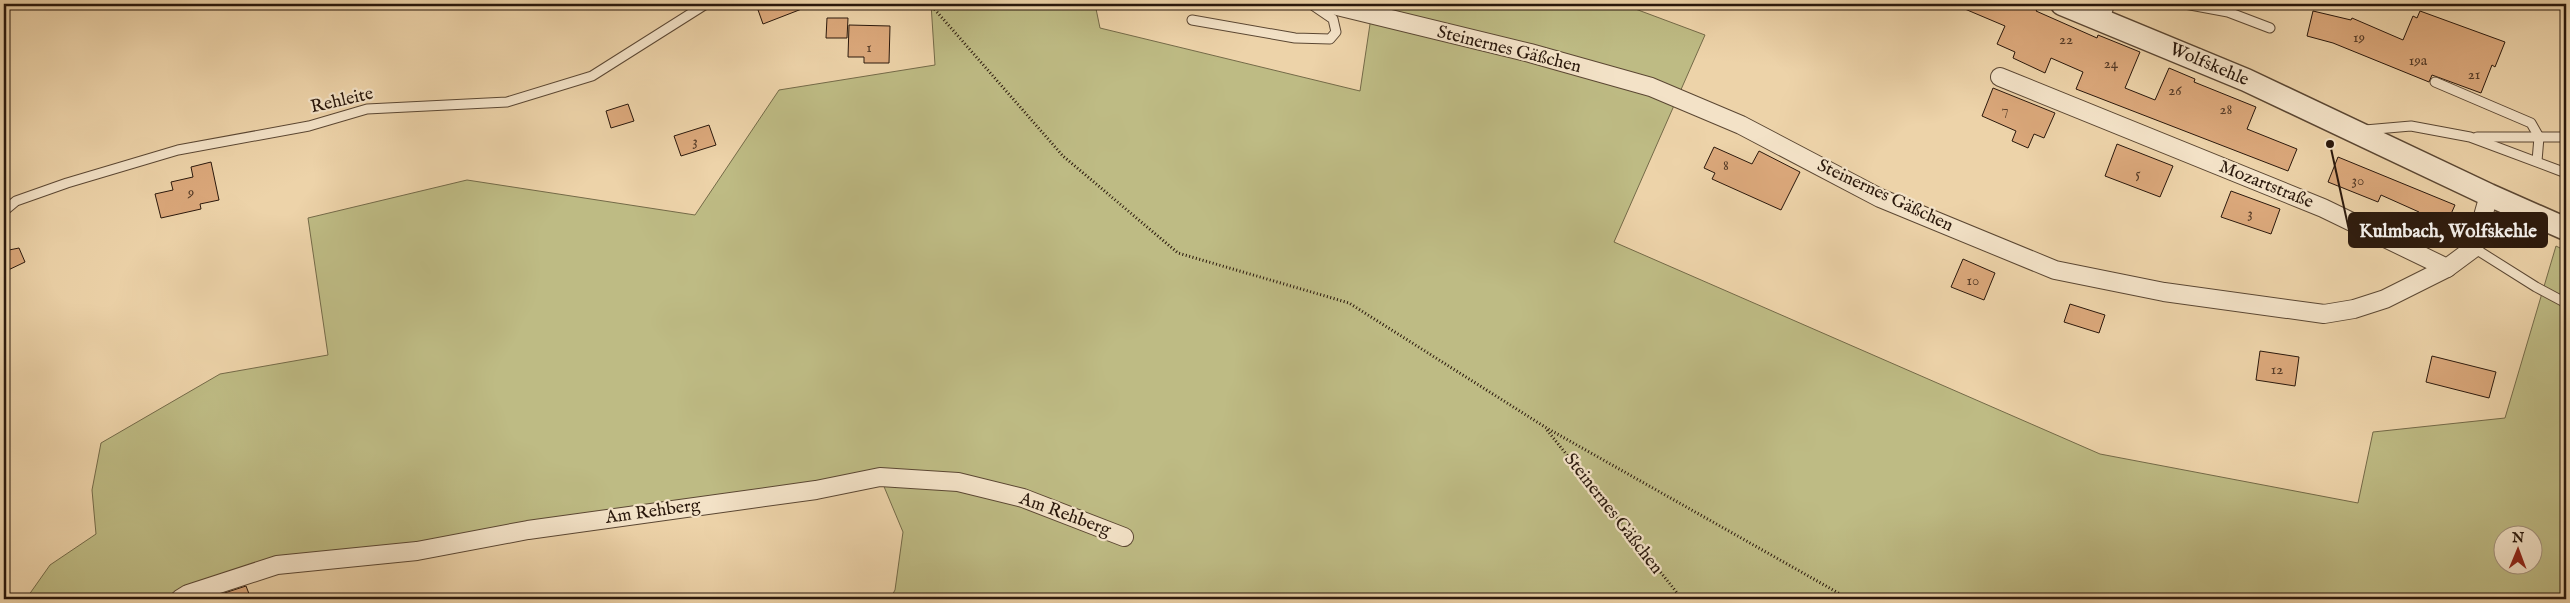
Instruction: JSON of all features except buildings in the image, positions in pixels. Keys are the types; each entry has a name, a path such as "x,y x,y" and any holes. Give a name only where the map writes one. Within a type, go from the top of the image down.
{"street":[{"name":"Steinernes Gäßchen","path":"1329,4 1530,53 1651,88 1741,125 1880,198 2056,270 2164,292 2324,314 2354,309 2385,299 2447,268"},
{"name":"Wolfskehle","path":"2062,4 2102,12 2489,195 2566,229"},
{"name":"Mozartstraße","path":"2000,77 2323,208 2447,268"},
{"path":"2447,268 2474,248 2489,195"},
{"name":"Am Rehberg","path":"180,599 188,594 277,565 417,550 528,530 816,490 880,477 958,482 976,486 1023,498 1124,537"}],"lane":[{"name":"Rehleite","path":"4,211 16,201 178,150 308,126 367,108 506,102 592,76 706,4"},
{"path":"1192,20 1295,38 1330,39 1336,32 1333,19 1310,4"},
{"path":"2185,4 2228,12 2270,28"},
{"path":"2202,7 2222,4"},
{"path":"2436,82 2531,123 2539,137 2537,161"},
{"name":"Wolfskehle","path":"2355,130 2411,126 2470,138 2566,173"},
{"name":"Wolfskehle","path":"2470,138 2566,137"},
{"path":"2474,248 2536,288 2566,303"}],"path":[{"path":"930,4 1063,156 1178,253 1349,303 1545,428 1849,599"},
{"name":"Steinernes Gäßchen","path":"1545,428 1682,599"}],"shaded area":[{"path":"931,4 1095,4 1100,28 1360,91 1373,4 1622,4 1705,35 1614,242 2100,454 2358,503 2373,432 2505,418 2556,246 2566,251 2566,599 890,599 895,590 903,532 880,477 277,565 180,599 26,599 50,565 96,534 92,490 101,443 220,374 328,355 308,218 467,180 695,215 779,90 935,65"}],"place":[{"name":"Kulmbach, Wolfskehle","path":"2330,144"}]}
